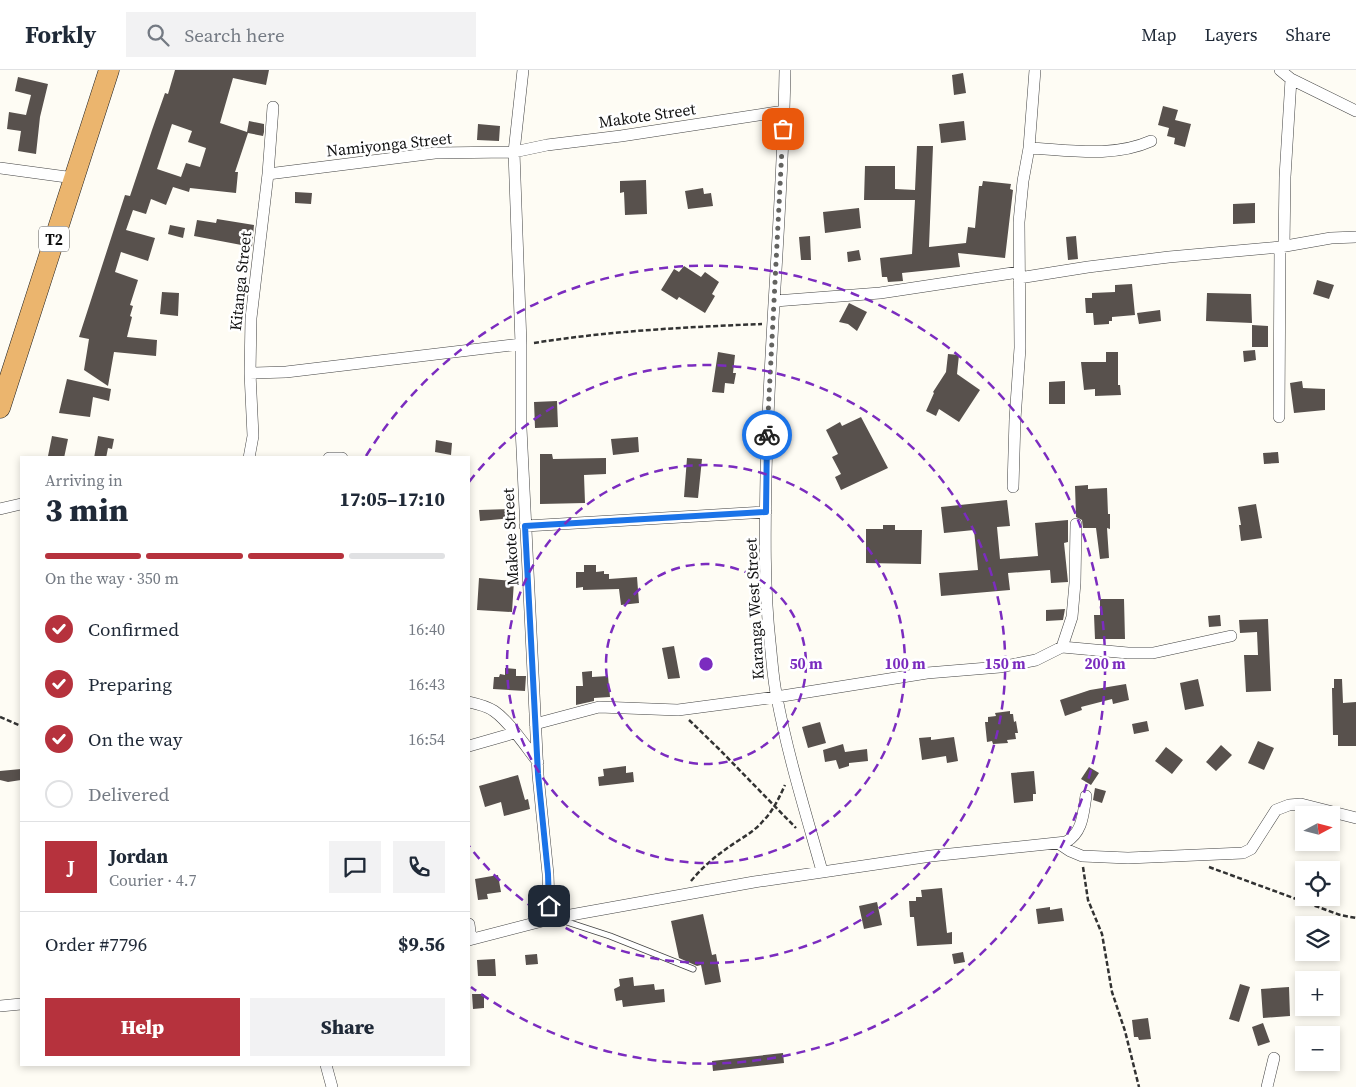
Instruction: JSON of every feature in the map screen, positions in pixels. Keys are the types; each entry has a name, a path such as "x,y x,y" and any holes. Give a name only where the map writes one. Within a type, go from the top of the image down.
{"highway":[{"name":"T2","path":"0,408 109,70"}],"street":[{"name":"Makote Street","path":"524,70 514,152 521,344 520,428 535,724 551,919"},
{"name":"Karanga West Street","path":"784,70 784,111 768,412 766,512 769,639 776,698 822,871"},
{"path":"1013,487 1020,348 1019,222 1023,180 1029,148 1035,70"},
{"path":"1280,70 1291,79 1356,111"},
{"path":"1279,417 1282,247 1291,79"},
{"name":"Kitanga Street","path":"249,456 253,436 250,318 268,174 273,107"},
{"name":"Makote Street","path":"514,152 547,145 630,135 784,111"},
{"path":"1029,148 1117,151 1135,148 1150,141"},
{"name":"Namiyonga Street","path":"268,174 435,153 514,152"},
{"path":"0,168 74,178"},
{"path":"775,301 880,293 1170,257 1282,247 1331,238 1356,237"},
{"path":"250,373 286,372 521,344"},
{"path":"0,509 20,504"},
{"path":"525,526 766,512"},
{"path":"1062,646 1072,617 1075,583 1076,524"},
{"path":"535,724 599,707 678,710 776,698 927,673 1000,667 1036,660 1062,646 1128,653 1153,652 1231,636"},
{"path":"470,702 485,706 495,712 506,722 538,762"},
{"path":"470,746 514,733"},
{"path":"470,939 551,919 822,871 931,856 1066,842 1077,833 1081,823 1086,796"},
{"path":"1058,843 1082,856 1128,858 1244,853 1251,849 1276,810 1289,805 1301,804 1356,818"},
{"path":"0,1006 20,1004"},
{"path":"1267,1087 1274,1058"},
{"path":"326,1066 332,1087"}],"lane":[{"path":"551,919 610,936 693,969"}],"path":[{"path":"521,344 580,336 774,324"},
{"path":"678,710 799,831"},
{"path":"0,717 20,726"},
{"path":"678,895 700,870 763,822 794,771"},
{"path":"1082,856 1083,875 1088,900 1102,934 1112,992 1140,1087"},
{"path":"1208,867 1340,915 1356,918"}],"building":[{"path":"175,70 269,70 266,85 233,78 220,123 247,132 249,121 264,124 263,136 248,133 235,172 238,172 236,193 190,188 189,192 173,187 166,205 151,199 146,214 133,210 126,230 155,238 148,261 121,252 115,272 138,280 130,305 133,306 130,316 132,317 127,337 157,340 156,356 114,352 108,386 84,370 89,339 79,337 125,195 130,196 165,93 168,94","holes":["172,124 192,131 188,142 206,148 200,167 186,163 181,177 157,169"]},
{"path":"963,73 966,93 954,95 952,75"},
{"path":"18,77 48,84 40,117 36,154 18,151 21,131 7,129 9,112 26,115 31,95 15,91"},
{"path":"1163,106 1178,110 1175,120 1191,124 1185,147 1174,144 1175,138 1167,136 1169,128 1158,125"},
{"path":"964,121 966,140 941,143 939,124"},
{"path":"478,124 500,126 499,141 477,140"},
{"path":"917,146 933,146 929,247 966,243 968,227 975,228 979,186 982,186 983,181 1011,184 1010,189 1013,190 1005,258 958,253 960,267 902,273 903,281 888,282 887,277 882,277 880,258 912,254 915,200 864,200 865,166 895,166 895,189 915,190"},
{"path":"646,180 647,214 625,215 624,192 620,193 620,181"},
{"path":"703,188 704,194 711,193 713,206 688,209 685,191"},
{"path":"295,192 312,193 311,204 295,203"},
{"path":"1255,203 1255,223 1233,224 1233,204"},
{"path":"859,208 861,228 825,233 823,212"},
{"path":"217,219 254,225 252,247 194,236 197,220 216,223"},
{"path":"170,225 185,228 183,238 168,234"},
{"path":"810,236 811,260 801,260 799,237"},
{"path":"1076,236 1078,259 1068,260 1066,237"},
{"path":"859,250 861,260 848,262 847,252"},
{"path":"684,266 701,277 705,272 719,282 712,294 715,296 705,313 679,297 677,300 661,290 674,269 679,272"},
{"path":"1317,280 1334,285 1329,299 1313,294"},
{"path":"1132,284 1135,315 1112,317 1112,321 1109,321 1109,324 1094,325 1093,313 1086,313 1085,298 1092,298 1092,293 1115,292 1115,285"},
{"path":"162,292 179,293 178,316 160,314"},
{"path":"1207,293 1251,294 1252,323 1206,321"},
{"path":"849,303 867,312 857,331 848,324 839,322"},
{"path":"1160,310 1161,321 1139,324 1137,313"},
{"path":"1252,325 1268,326 1268,347 1252,347"},
{"path":"1255,350 1256,360 1244,362 1243,351"},
{"path":"718,352 735,355 733,373 736,373 734,384 725,383 724,393 712,392"},
{"path":"1106,352 1118,352 1118,385 1120,385 1121,395 1095,396 1095,389 1084,390 1081,362 1106,362"},
{"path":"948,354 959,355 957,374 980,390 959,422 939,409 936,416 926,411 933,392 946,372"},
{"path":"67,379 111,389 109,401 93,397 90,417 59,413"},
{"path":"1065,381 1065,404 1049,404 1049,382"},
{"path":"1302,381 1303,388 1325,389 1325,410 1294,413 1290,383"},
{"path":"557,401 558,427 535,428 534,402"},
{"path":"861,417 888,468 841,490 835,477 841,474 832,457 838,454 826,430 840,422 842,426"},
{"path":"52,436 68,439 64,456 48,456"},
{"path":"98,436 114,439 112,449 108,448 106,456 94,456"},
{"path":"638,437 639,452 613,455 611,439"},
{"path":"436,440 452,443 451,455 435,452"},
{"path":"1278,452 1279,463 1264,464 1263,453"},
{"path":"540,454 552,454 553,459 606,458 606,474 584,475 585,503 540,504"},
{"path":"687,458 702,459 698,498 684,497"},
{"path":"1088,485 1088,489 1107,488 1108,514 1110,514 1110,529 1107,528 1109,558 1100,559 1096,528 1083,528 1082,520 1076,517 1075,486"},
{"path":"1007,500 1010,526 997,527 1000,559 1038,556 1035,523 1068,520 1068,542 1064,543 1068,582 1051,583 1050,570 1008,573 1010,590 941,596 939,573 978,570 974,530 944,533 941,507"},
{"path":"1256,504 1262,538 1241,541 1238,507"},
{"path":"512,509 513,518 480,521 479,510"},
{"path":"883,525 895,525 895,530 922,530 921,564 866,563 866,529 883,529"},
{"path":"584,565 596,565 596,572 604,571 604,574 609,574 609,579 637,577 639,603 621,605 619,589 583,590 583,587 576,588 576,572 584,572"},
{"path":"479,578 514,581 512,612 477,610"},
{"path":"1100,599 1124,599 1125,639 1095,639 1094,615 1100,615"},
{"path":"1065,609 1063,620 1046,621 1046,610"},
{"path":"1220,615 1221,626 1209,627 1208,616"},
{"path":"1268,619 1271,691 1246,692 1244,655 1258,655 1257,632 1240,633 1239,620"},
{"path":"674,646 680,678 668,679 662,648"},
{"path":"505,668 516,669 516,676 526,676 525,691 493,689 494,677 499,677 500,674 505,675"},
{"path":"592,671 592,677 608,676 610,697 594,698 594,701 576,705 576,686 583,686 582,672"},
{"path":"1198,679 1204,706 1185,710 1180,683"},
{"path":"1334,679 1342,679 1343,703 1356,702 1356,746 1338,746 1338,735 1333,735 1332,688 1334,688"},
{"path":"1126,684 1129,700 1113,704 1112,699 1081,707 1082,710 1065,716 1060,700 1090,690"},
{"path":"1010,711 1010,714 1013,714 1014,722 1016,721 1018,733 1015,733 1016,739 1007,740 1008,743 993,744 992,741 987,742 985,722 988,722 988,717 996,716 995,713"},
{"path":"1147,721 1149,731 1134,734 1132,724"},
{"path":"820,722 826,743 808,748 802,727"},
{"path":"931,737 931,740 954,737 958,761 947,763 946,756 922,760 919,738"},
{"path":"1258,741 1274,748 1264,770 1248,763"},
{"path":"843,744 845,752 867,749 868,761 849,763 849,766 839,769 836,760 825,762 823,750"},
{"path":"1221,745 1232,755 1216,771 1206,762"},
{"path":"1166,747 1183,760 1172,774 1155,761"},
{"path":"626,766 626,773 633,772 634,782 599,786 598,777 604,776 603,769"},
{"path":"1089,767 1099,773 1091,785 1081,779"},
{"path":"20,769 20,780 8,782 0,780 0,771"},
{"path":"1034,771 1036,794 1033,794 1033,801 1014,803 1011,773"},
{"path":"518,775 525,800 528,799 530,809 504,816 501,802 485,807 479,786"},
{"path":"1095,788 1106,791 1102,803 1093,800"},
{"path":"498,875 501,892 487,894 488,899 478,900 475,879"},
{"path":"942,888 947,933 952,932 952,944 917,946 914,917 910,917 909,901 916,901 916,897 922,897 921,890"},
{"path":"877,902 882,925 864,929 859,906"},
{"path":"1050,907 1050,910 1062,908 1064,921 1038,924 1036,909"},
{"path":"703,914 712,955 716,954 721,982 705,985 701,965 697,966 679,958 671,921"},
{"path":"963,952 965,962 954,964 952,954"},
{"path":"537,954 538,964 526,965 525,955"},
{"path":"495,959 496,976 478,976 477,960"},
{"path":"633,977 634,986 654,984 655,990 664,989 665,1002 623,1007 622,1000 616,1001 614,989 620,986 619,979"},
{"path":"1240,984 1250,987 1239,1022 1229,1019"},
{"path":"1289,987 1290,1016 1263,1018 1261,989"},
{"path":"472,994 484,994 484,1008 473,1009"},
{"path":"1148,1018 1151,1039 1139,1040 1138,1037 1134,1037 1132,1020"},
{"path":"1263,1023 1270,1042 1258,1046 1252,1027"},
{"path":"783,1053 784,1063 713,1071 712,1061"}],"way so far":[{"path":"767,435 779,238 783,129"}],"route":[{"path":"549,906 548,874 538,774 525,526 766,512 767,435"}]}
